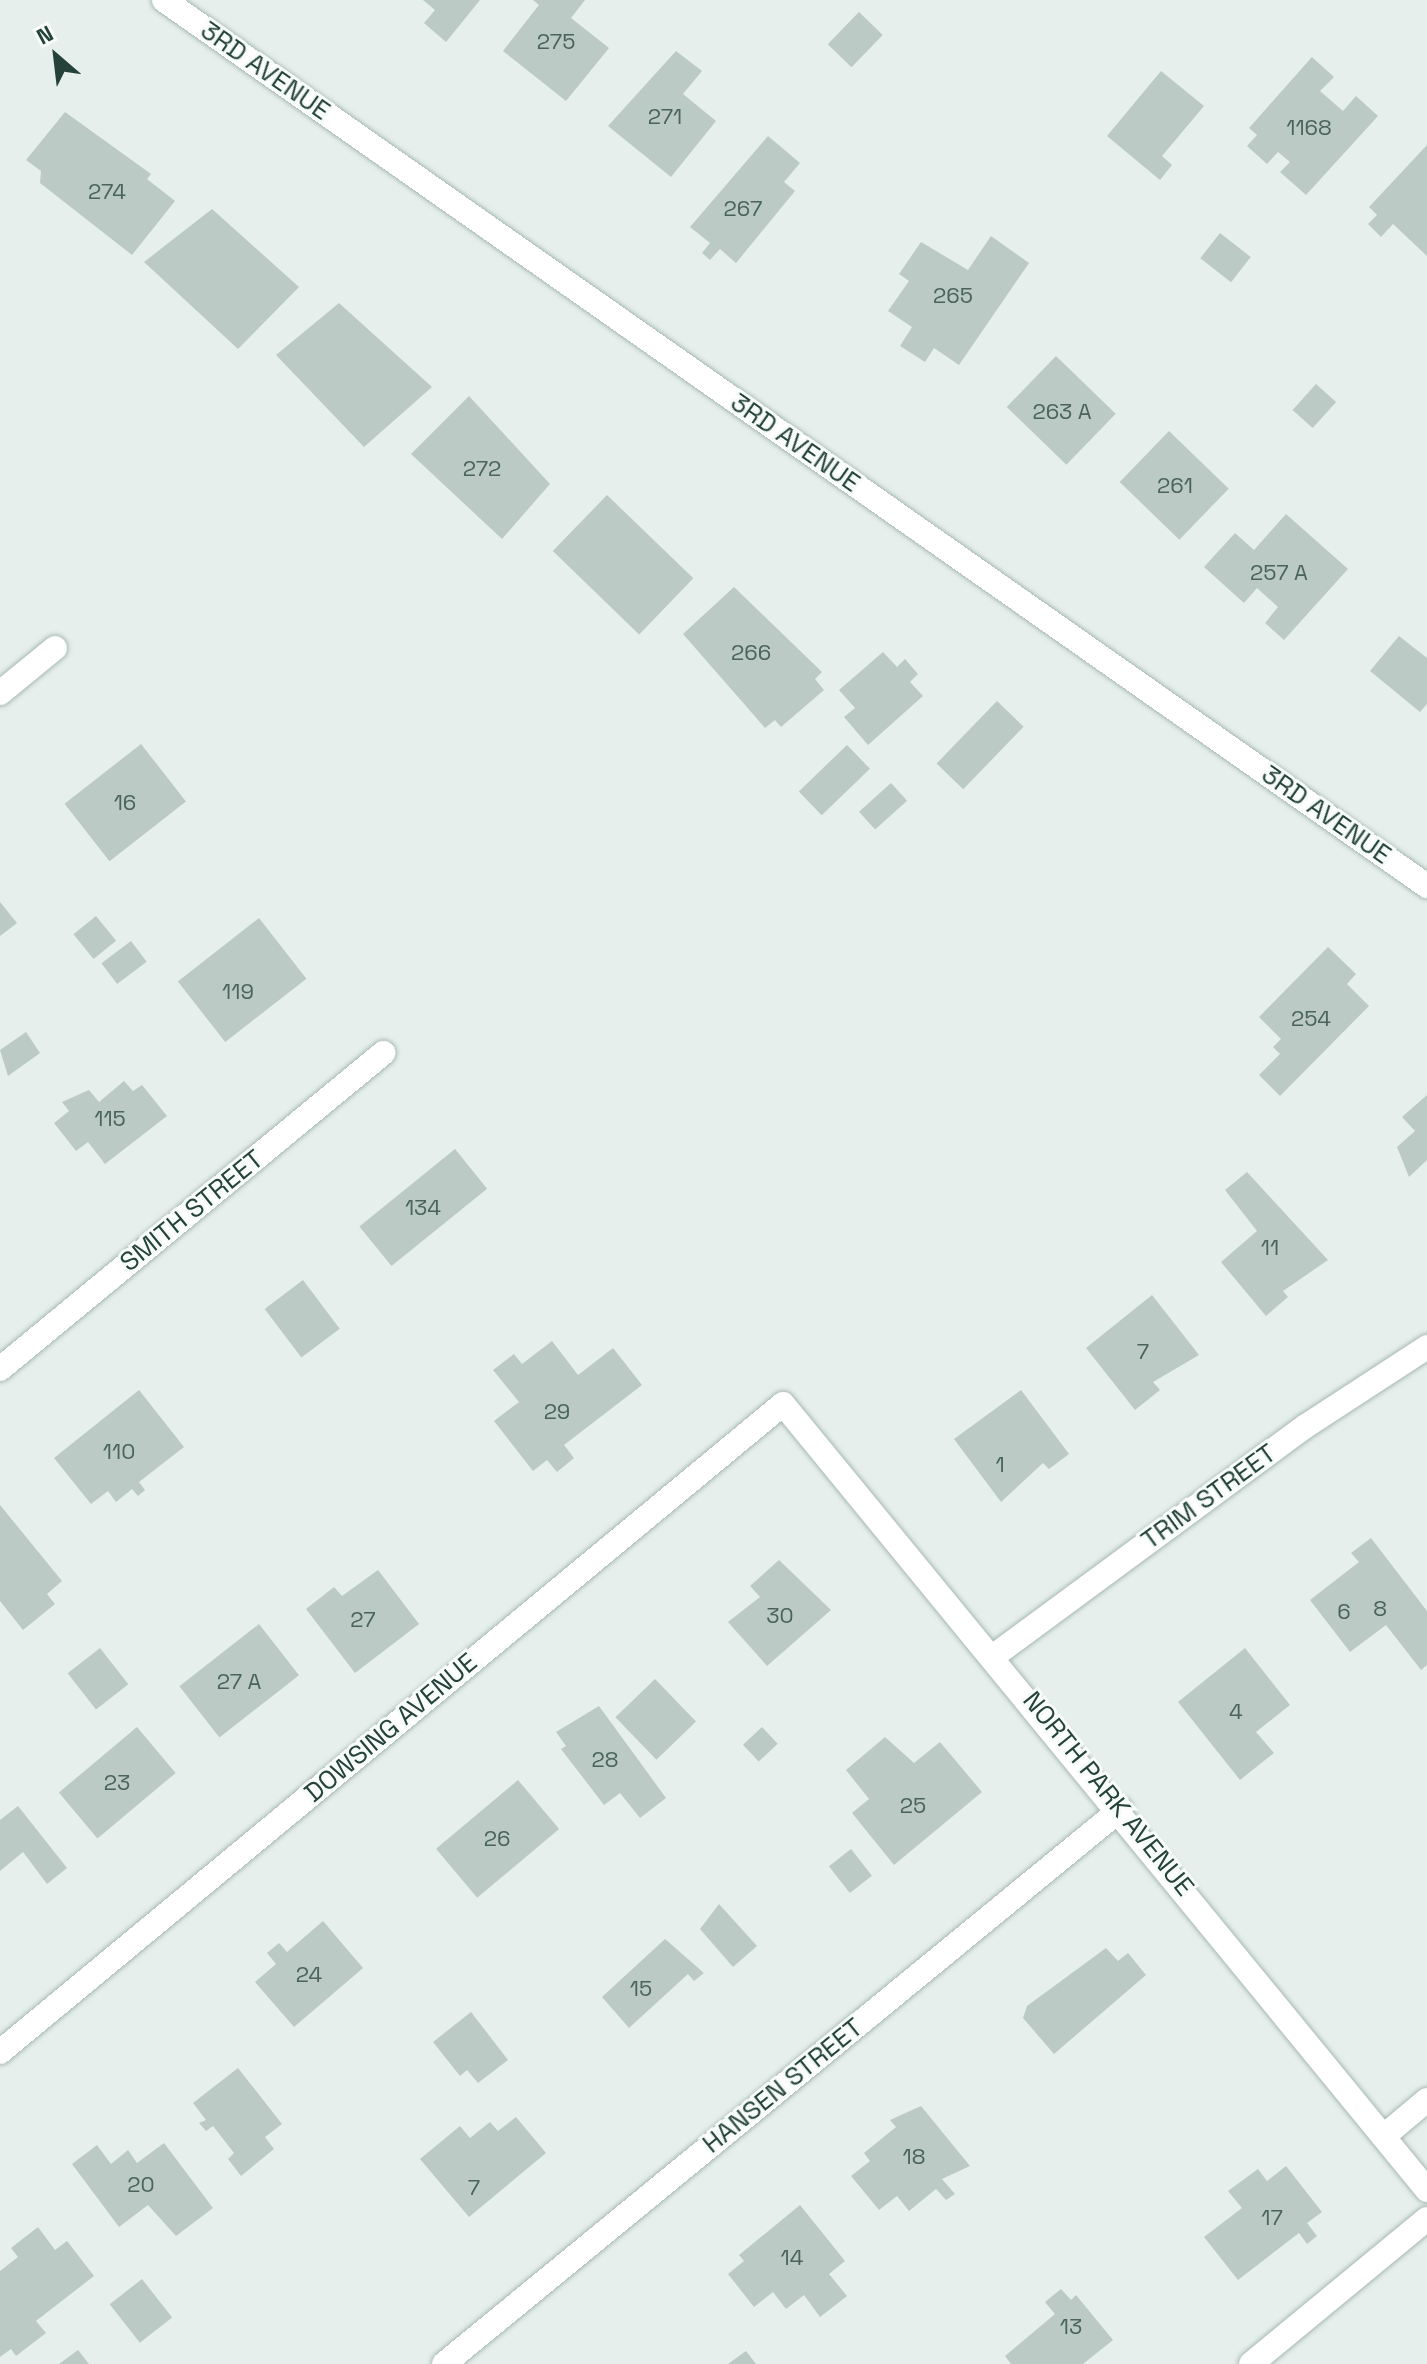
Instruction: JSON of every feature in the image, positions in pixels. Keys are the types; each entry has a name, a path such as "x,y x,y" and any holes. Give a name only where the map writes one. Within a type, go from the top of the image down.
{"street":[{"name":"3RD AVENUE","path":"164,0 1427,886"},
{"path":"0,693 55,648"},
{"name":"SMITH STREET","path":"0,1369 384,1053"},
{"name":"TRIM STREET","path":"995,1655 1306,1426 1427,1347"},
{"name":"NORTH PARK AVENUE","path":"783,1404 995,1655 1427,2190"},
{"name":"DOWSING AVENUE","path":"0,2052 783,1404"},
{"name":"HANSEN STREET","path":"444,2364 1121,1809"},
{"path":"1384,2136 1427,2100"},
{"path":"1251,2364 1427,2219"}],"building":[{"path":"423,0 480,0 446,42 424,23 435,10"},
{"path":"533,0 585,0 571,18 609,48 566,101 503,51 539,5"},
{"path":"859,12 883,35 851,67 828,44"},
{"path":"676,51 702,71 683,94 716,121 671,177 608,126"},
{"path":"1312,57 1334,77 1320,91 1343,111 1356,96 1378,116 1306,195 1280,172 1290,162 1278,152 1267,164 1247,146 1257,135 1249,128"},
{"path":"1161,71 1204,106 1162,156 1172,165 1160,180 1107,136"},
{"path":"65,112 151,174 147,179 175,201 132,255 40,183 41,171 26,160"},
{"path":"768,136 800,163 784,182 795,191 736,263 720,249 710,260 702,253 710,243 690,227"},
{"path":"1427,145 1427,256 1393,224 1381,237 1368,224 1377,215 1369,207"},
{"path":"212,209 299,287 238,349 144,262"},
{"path":"1220,233 1251,257 1231,282 1200,258"},
{"path":"991,236 1029,263 959,365 934,348 925,362 900,346 912,327 888,311 909,281 899,274 921,242 968,270"},
{"path":"339,303 432,387 364,447 276,355"},
{"path":"1056,356 1116,414 1066,465 1007,407"},
{"path":"1316,384 1336,402 1313,428 1293,410"},
{"path":"469,396 550,484 502,539 411,454"},
{"path":"1169,431 1229,489 1179,540 1120,482"},
{"path":"607,495 693,578 639,634 553,551"},
{"path":"1286,514 1348,569 1284,640 1265,623 1278,607 1257,588 1244,603 1204,567 1235,533 1254,550"},
{"path":"734,587 822,672 815,679 824,690 781,727 775,720 765,728 683,634"},
{"path":"1399,636 1427,658 1427,704 1420,712 1370,671"},
{"path":"883,652 897,667 905,659 918,674 910,682 923,696 868,745 844,717 855,708 839,690"},
{"path":"997,701 1024,727 963,789 937,764"},
{"path":"141,744 186,802 110,861 65,804"},
{"path":"847,745 870,769 822,815 799,792"},
{"path":"891,783 907,801 875,830 859,812"},
{"path":"0,902 17,923 0,936"},
{"path":"96,916 116,941 94,959 73,934"},
{"path":"259,918 306,979 225,1042 178,981"},
{"path":"131,941 147,962 117,984 101,963"},
{"path":"1328,947 1356,974 1347,984 1369,1006 1280,1096 1259,1075 1280,1054 1273,1047 1281,1039 1259,1017"},
{"path":"26,1032 40,1053 8,1076 0,1050"},
{"path":"124,1081 133,1091 142,1085 167,1116 105,1164 88,1142 76,1151 54,1123 69,1111 62,1102 89,1090 99,1102"},
{"path":"1427,1095 1427,1160 1409,1177 1397,1147 1415,1131 1402,1117"},
{"path":"455,1149 487,1189 392,1266 359,1226"},
{"path":"1247,1172 1328,1260 1283,1291 1288,1297 1266,1316 1221,1262 1257,1231 1225,1190"},
{"path":"303,1280 340,1329 301,1358 265,1309"},
{"path":"1152,1295 1199,1355 1153,1382 1160,1390 1135,1410 1086,1348"},
{"path":"552,1341 578,1375 613,1348 642,1385 564,1445 574,1458 557,1472 547,1460 533,1471 494,1421 519,1402 493,1370 514,1354 522,1364"},
{"path":"139,1390 184,1447 139,1482 145,1490 138,1496 132,1489 116,1502 108,1491 91,1504 54,1458"},
{"path":"1021,1390 1069,1454 1049,1469 1043,1463 1001,1502 954,1439"},
{"path":"0,1505 62,1581 47,1594 55,1604 23,1630 0,1601"},
{"path":"1371,1538 1427,1611 1427,1665 1421,1670 1386,1625 1350,1652 1310,1600 1359,1562 1351,1553"},
{"path":"779,1560 831,1610 767,1666 728,1622 760,1597 750,1586"},
{"path":"378,1570 419,1624 355,1673 306,1609 334,1587 342,1596"},
{"path":"259,1624 299,1675 219,1737 179,1686"},
{"path":"100,1648 128,1684 96,1709 68,1673"},
{"path":"1245,1648 1290,1705 1256,1732 1274,1753 1240,1780 1178,1702"},
{"path":"655,1679 696,1721 656,1760 615,1717"},
{"path":"599,1706 666,1798 640,1818 620,1793 604,1805 561,1749 566,1746 556,1732"},
{"path":"137,1727 176,1773 97,1839 59,1793"},
{"path":"762,1727 778,1744 759,1762 743,1745"},
{"path":"885,1737 914,1763 940,1742 982,1792 894,1865 852,1813 869,1799 846,1770"},
{"path":"518,1780 559,1829 477,1898 436,1849"},
{"path":"18,1806 67,1868 47,1884 23,1852 0,1871 0,1820"},
{"path":"851,1849 872,1876 850,1893 829,1866"},
{"path":"719,1904 757,1946 733,1967 700,1929"},
{"path":"323,1921 363,1968 294,2027 255,1982 276,1964 267,1953 279,1943 287,1952"},
{"path":"665,1939 704,1973 694,1981 688,1974 629,2028 602,1997"},
{"path":"1106,1948 1118,1961 1128,1953 1146,1975 1054,2054 1023,2018 1027,2006"},
{"path":"471,2012 508,2060 478,2083 467,2070 460,2076 433,2042"},
{"path":"238,2068 282,2124 265,2137 274,2149 241,2176 228,2159 234,2153 213,2126 206,2131 199,2123 206,2120 193,2103"},
{"path":"921,2106 970,2166 942,2179 955,2194 946,2200 936,2189 909,2211 897,2196 879,2210 851,2176 870,2161 864,2153 896,2127 890,2120"},
{"path":"516,2117 546,2153 469,2217 420,2159 460,2126 470,2138 490,2122 498,2131"},
{"path":"164,2143 213,2208 176,2236 148,2205 119,2227 72,2164 97,2145 111,2164 128,2150 137,2163"},
{"path":"1286,2166 1322,2212 1307,2223 1317,2236 1307,2244 1299,2233 1238,2280 1204,2237 1242,2208 1228,2191 1258,2169 1267,2181"},
{"path":"800,2205 845,2261 829,2274 847,2296 820,2317 804,2295 786,2309 773,2292 754,2307 728,2274 744,2261 739,2255"},
{"path":"38,2227 55,2250 67,2241 94,2276 36,2321 46,2333 16,2356 11,2349 0,2357 0,2271 18,2257 11,2248"},
{"path":"142,2279 172,2318 140,2343 110,2304"},
{"path":"1061,2289 1071,2300 1076,2295 1113,2340 1083,2364 1011,2364 1005,2356 1055,2314 1045,2302"},
{"path":"78,2350 89,2364 59,2364"},
{"path":"746,2351 756,2364 728,2364"}]}
